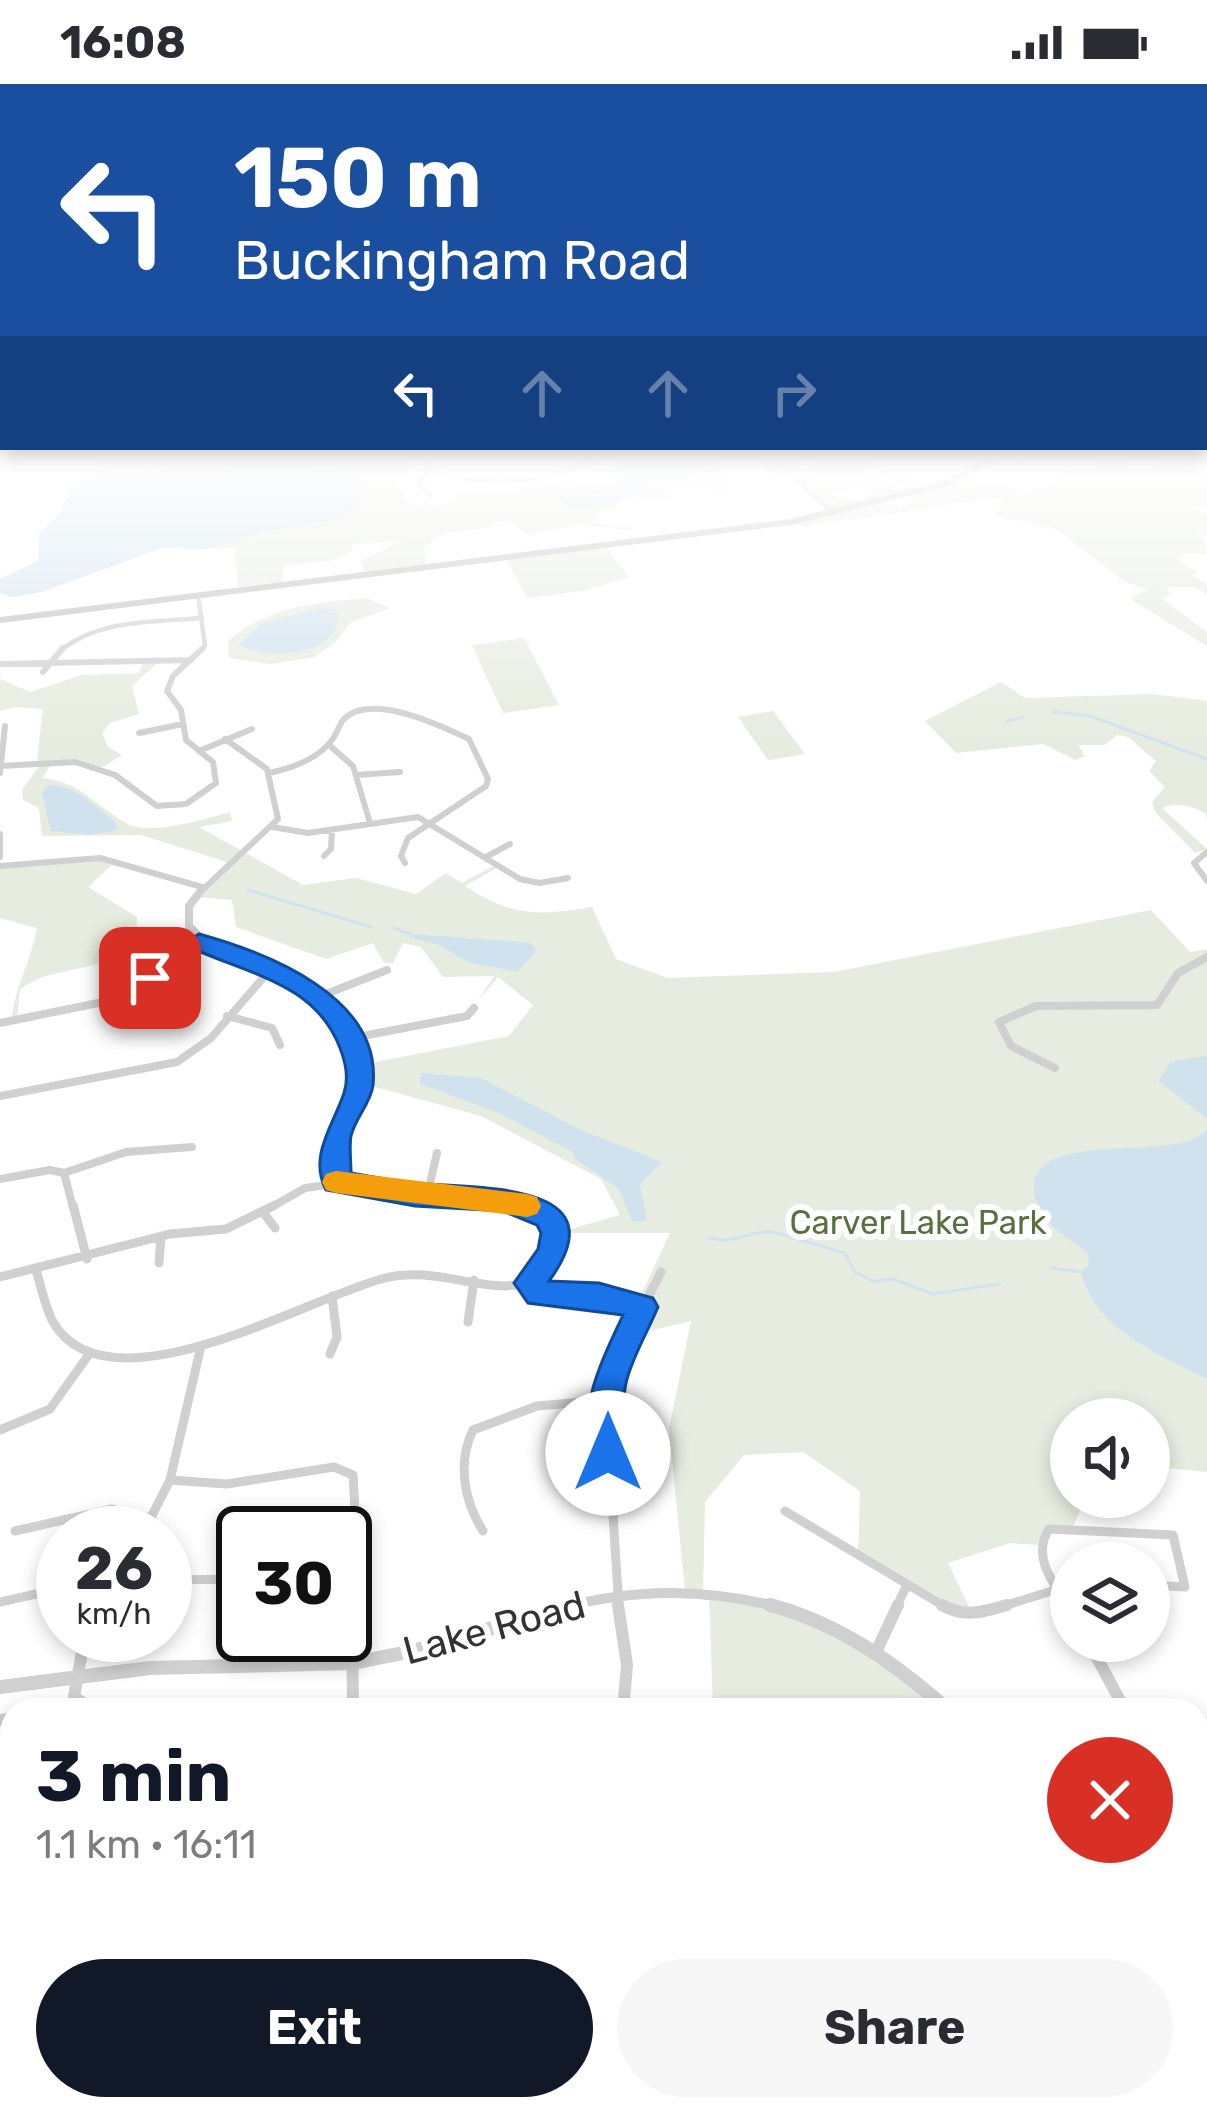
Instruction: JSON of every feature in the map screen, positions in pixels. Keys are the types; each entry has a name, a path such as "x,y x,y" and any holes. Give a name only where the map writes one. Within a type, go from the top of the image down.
{"main road":[{"path":"0,619 542,553"}],"street":[{"path":"5,726 0,768 47,760 76,762 115,776 150,803 172,807 201,798 214,788 213,762 186,740 180,707 167,688 205,646 199,595"},
{"path":"43,672 60,645 81,635 202,618"},
{"path":"0,664 193,661"},
{"path":"269,773 298,764 328,745 346,717 373,709 403,712 462,732 474,745 488,782 404,843 401,856 405,863"},
{"path":"139,733 183,724"},
{"path":"199,751 252,729"},
{"path":"225,739 261,762 269,773 278,816 272,827 204,887 188,914 189,926 199,942 321,996 352,1038 362,1081 338,1134 336,1182"},
{"path":"328,745 349,754 370,823"},
{"path":"356,776 400,772"},
{"path":"272,827 297,833 403,817 432,822 528,882 568,878"},
{"path":"325,856 331,849 332,830"},
{"path":"0,833 0,856"},
{"path":"486,856 510,844"},
{"path":"1207,852 1194,860 1207,881"},
{"path":"0,866 100,858 204,887"},
{"path":"0,1023 118,999 199,942"},
{"path":"1055,1068 1007,1044 998,1032 999,1022 1010,1014 1055,1004 1152,1006 1165,999 1178,973 1207,957"},
{"path":"0,1096 177,1062 203,1046 270,970"},
{"path":"321,996 387,970"},
{"path":"352,1038 467,1016 474,1008"},
{"path":"227,1016 272,1028 280,1045"},
{"path":"0,1179 50,1170 64,1173 114,1156 172,1145 192,1147"},
{"path":"427,1196 437,1153"},
{"path":"64,1173 87,1258"},
{"path":"0,1277 160,1236 226,1230 304,1188 336,1182 427,1196 503,1199 548,1217 556,1241 546,1265 530,1283 511,1288 405,1275 332,1296 243,1334 123,1358 90,1353 52,1328 40,1300 36,1270"},
{"path":"263,1213 275,1228"},
{"path":"159,1264 160,1236"},
{"path":"624,1698 627,1664 616,1594 607,1400 617,1356 661,1272"},
{"path":"468,1322 474,1280"},
{"path":"530,1283 544,1296 599,1296 642,1307"},
{"path":"330,1354 337,1337 332,1296"},
{"path":"158,1506 170,1480 201,1346"},
{"path":"0,1430 50,1409 90,1353"},
{"path":"483,1531 470,1511 465,1447 473,1430 560,1403 607,1400"},
{"path":"170,1480 226,1484 344,1468 356,1487 356,1506"},
{"path":"785,1510 906,1586 964,1615 1050,1591"},
{"path":"15,1531 36,1526"},
{"path":"1050,1563 1039,1545 1048,1529 1174,1535 1185,1587 1170,1586"},
{"path":"876,1652 906,1586"},
{"name":"Lake Road","path":"3,1687 169,1667 292,1668 353,1663 616,1594 685,1590 745,1598 820,1622 876,1652 934,1698"},
{"path":"0,1602 36,1594"},
{"path":"75,1698 80,1662"},
{"path":"1099,1662 1119,1698"},
{"path":"353,1663 353,1698"}],"green space":[{"path":"235,553 348,553 334,560 283,566 283,582 238,587"},
{"path":"377,553 425,553 426,565 365,572 361,561"},
{"path":"611,553 628,577 583,591 527,598 505,557"},
{"path":"1087,553 1207,553 1185,553 1177,560 1198,572 1192,576 1207,583 1207,594 1192,587 1167,587 1170,594 1162,599 1207,632 1207,646 1133,601 1132,596 1148,590 1124,581"},
{"path":"366,598 390,608 350,623 335,643 314,657 270,664 229,658 228,641 260,620 311,605"},
{"path":"524,638 559,705 503,713 472,645"},
{"name":"Carver Lake Park","path":"144,658 163,658 132,686 139,714 110,723 102,733 108,747 122,755 99,769 54,760 42,778 77,789 136,827 177,825 230,812 232,821 199,827 303,885 356,878 416,894 446,873 462,883 497,864 500,866 465,886 497,904 526,912 592,907 616,959 667,978 834,972 1151,910 1190,952 1207,949 1207,1472 1170,1468 1170,1398 1050,1398 1050,1518 1077,1518 1073,1528 1055,1528 1039,1545 1010,1543 948,1563 973,1615 964,1615 858,1557 860,1491 803,1452 744,1455 705,1502 703,1592 685,1590 669,1429 691,1321 628,1336 645,1299 640,1297 670,1233 556,1233 620,1215 601,1179 481,1116 361,1083 360,1065 509,1036 533,1005 498,977 477,1002 494,976 443,977 421,947 403,943 393,963 384,963 373,943 326,959 236,927 232,900 195,897 227,862 141,835 42,836 39,808 23,800 22,790 43,761 37,761 43,709 0,711 0,679 31,692 81,675 139,673"},
{"path":"1001,682 1025,698 1153,694 1207,701 1207,822 1206,814 1190,807 1162,808 1207,849 1195,853 1156,813 1152,802 1165,787 1149,771 1156,761 1128,737 1117,735 1104,745 1078,745 1085,756 1075,760 1043,744 956,753 925,721"},
{"path":"773,711 805,754 768,760 738,717"},
{"path":"85,858 115,862 88,887 137,917 136,943 106,961 32,982 20,990 17,1020 11,1021 37,928 0,918 0,866"},
{"path":"709,1592 820,1622 931,1698 713,1698"}],"water":[{"path":"38,553 148,553 42,592 13,597 0,593 0,579 38,561"},
{"path":"322,608 337,610 337,626 317,646 284,653 238,645 263,623"},
{"path":"48,785 68,788 85,798 116,823 117,830 90,835 51,831 42,793"},
{"path":"409,937 531,943 536,951 518,972 468,962 439,945"},
{"path":"1207,1056 1207,1119 1159,1081 1170,1062"},
{"path":"421,1073 481,1078 581,1130 662,1162 640,1184 647,1221 632,1221 619,1189 574,1158 573,1152 499,1113 420,1084"},
{"path":"1207,1130 1207,1379 1131,1338 1100,1310 1081,1272 1089,1264 1087,1252 1046,1218 1034,1190 1040,1170 1056,1158 1166,1145"}],"waterway":[{"path":"1053,712 1090,716 1207,759"},
{"path":"1007,721 1023,717"},
{"path":"248,890 371,927"},
{"path":"394,928 410,934"},
{"path":"709,1238 777,1233 845,1253 855,1272 874,1282 893,1279 933,1294 999,1284"},
{"path":"1051,1268 1081,1272"}],"slow traffic":[{"path":"336,1182 415,1195 503,1199 527,1206"}],"route":[{"path":"150,978 199,942 310,989 332,1006 348,1028 360,1065 359,1091 338,1134 336,1182 415,1195 503,1199 530,1207 548,1217 556,1233 553,1252 530,1283 539,1294 599,1296 642,1307 610,1379 605,1413 608,1453"}]}
